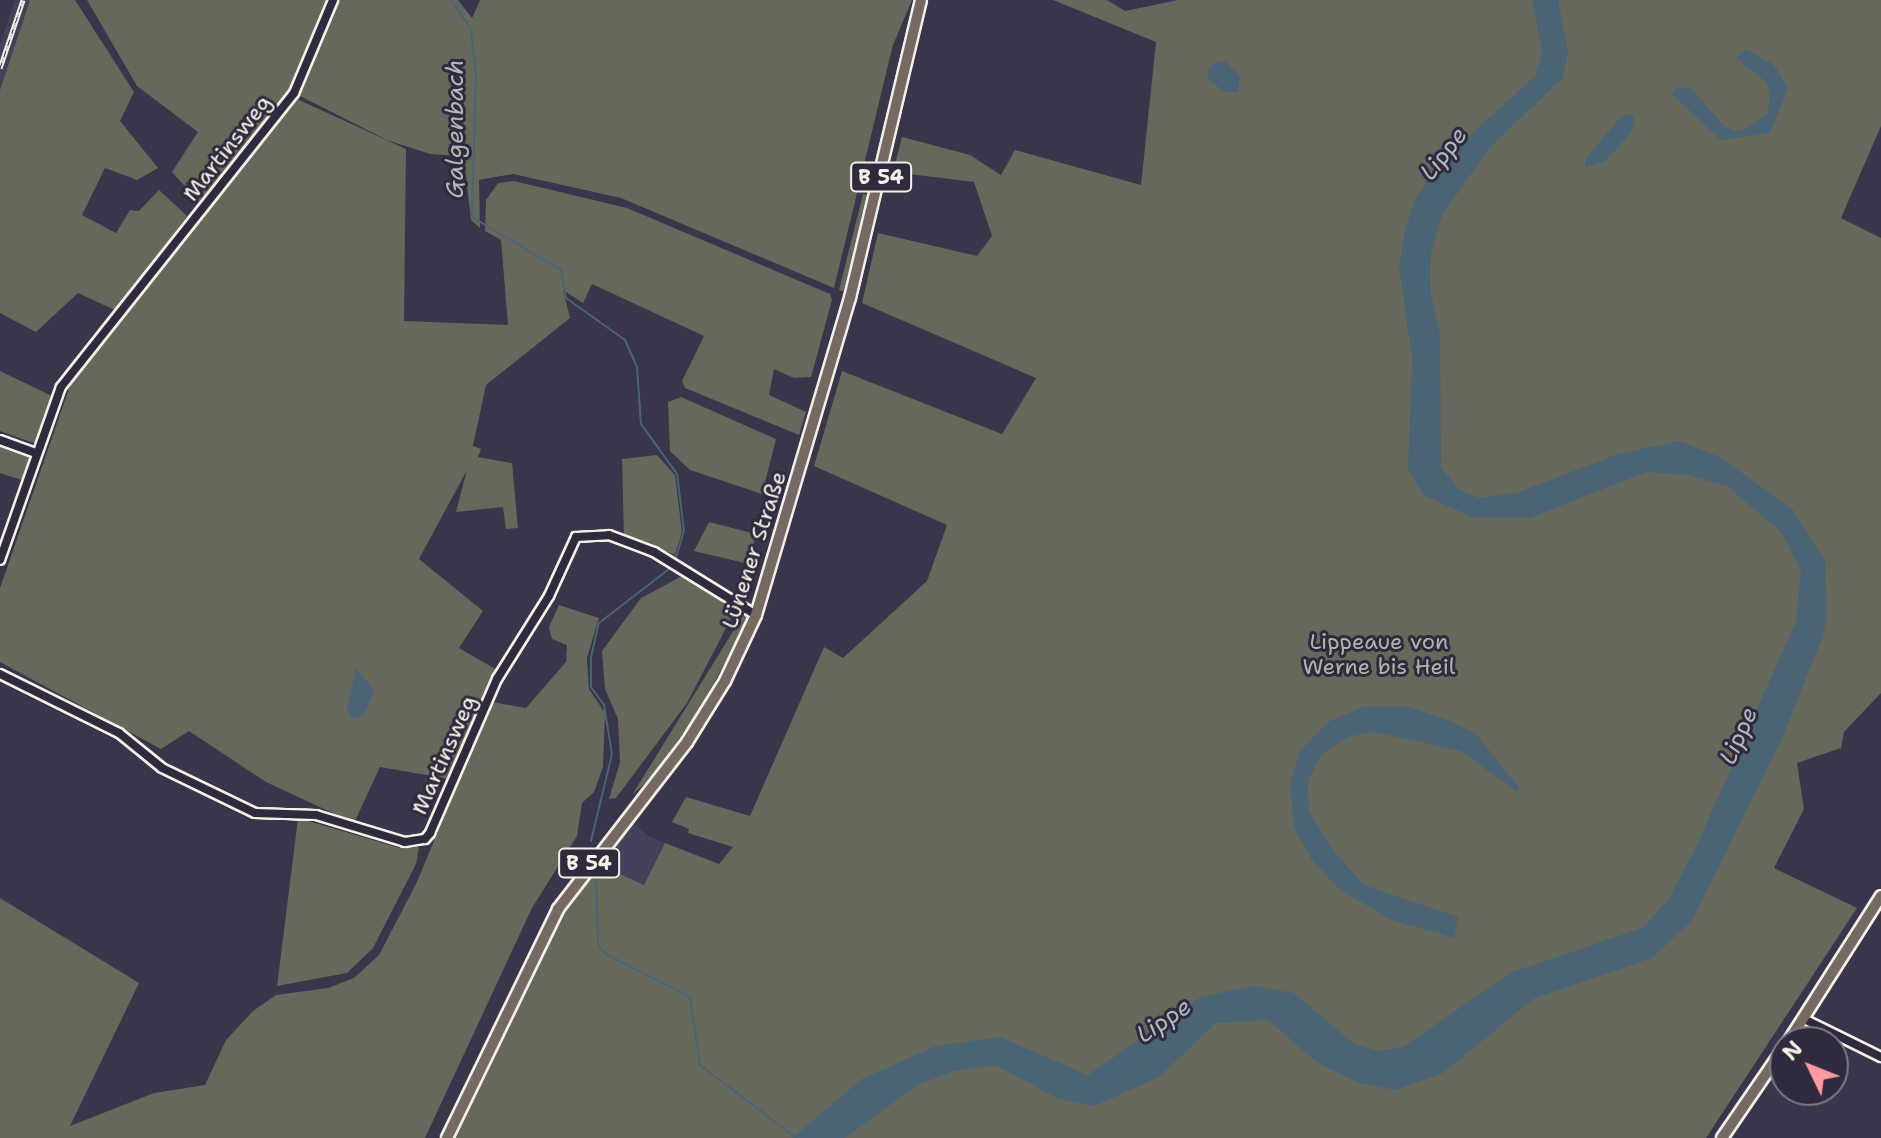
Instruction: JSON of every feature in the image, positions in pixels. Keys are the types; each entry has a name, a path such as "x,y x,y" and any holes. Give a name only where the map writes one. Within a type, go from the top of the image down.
{"main road":[{"name":"Lünener Straße","path":"447,1138 558,909 687,742 725,681 756,615 850,298 921,0"},
{"path":"1799,1026 1881,896"},
{"path":"1722,1138 1769,1069"}],"street":[{"name":"Martinsweg","path":"0,560 61,387 294,93 333,0"},
{"path":"0,440 36,453"},
{"name":"Martinsweg","path":"0,674 119,733 162,768 255,813 316,815 405,842 419,841 430,833 497,679 549,596 572,541 582,535 609,535 671,560 756,615"},
{"path":"1804,1019 1881,1057"}],"shaded area":[{"path":"15,0 30,0 0,90 0,44"},
{"path":"633,821 648,836 665,843 644,885 623,876 617,898 600,865"}],"green space":[{"path":"30,0 75,0 134,92 120,121 158,168 137,180 105,168 82,215 116,233 130,210 139,211 159,190 187,216 117,311 78,293 36,332 0,313 0,90"},
{"path":"87,0 328,0 290,90 199,202 172,172 198,132 137,86"},
{"path":"339,0 458,0 472,18 480,0 912,0 893,45 834,288 621,198 513,174 479,180 480,228 471,220 465,168 458,156 430,154 387,140 294,93"},
{"name":"Lippeaue von Werne bis Heil","path":"1053,0 1107,0 1125,11 1178,0 1881,0 1881,126 1841,218 1881,238 1881,693 1844,732 1841,748 1797,763 1804,809 1774,868 1857,908 1780,1026 1769,1026 1769,1042 1706,1138 453,1138 545,940 600,865 644,885 665,843 719,864 733,847 688,833 689,829 672,822 686,797 750,816 824,647 843,658 927,581 947,525 814,466 842,371 1002,434 1036,378 862,303 878,233 977,256 992,236 974,182 893,172 902,137 970,155 1001,175 1015,150 1141,185 1156,42"},
{"path":"297,99 406,149 404,321 508,325 501,240 485,231 486,200 498,183 514,181 627,208 830,294 832,300 811,377 794,378 774,369 769,395 806,412 799,435 685,388 682,381 704,336 592,284 583,303 563,290 570,318 486,385 473,446 481,449 478,457 512,463 518,528 506,529 503,507 456,512 467,470 419,559 483,611 459,648 497,670 449,779 380,767 354,823 266,782 189,731 161,749 0,662 0,588 72,380"},
{"path":"863,194 870,195 845,292 839,290"},
{"path":"0,371 54,397 34,443 0,431"},
{"path":"681,397 776,439 762,494 690,470 670,451 668,402"},
{"path":"0,445 32,456 25,481 0,473"},
{"path":"657,455 675,475 682,532 675,555 624,535 622,459"},
{"path":"709,522 756,534 749,564 694,551"},
{"path":"684,575 736,609 687,703 616,798 609,799 620,762 618,719 605,689 602,651 641,598"},
{"path":"559,605 599,618 587,658 589,689 605,713 603,767 594,792 582,803 577,836 532,908 425,1138 0,1138 0,898 139,983 70,1126 154,1093 205,1085 226,1040 253,1011 276,995 328,988 354,978 379,955 416,884 492,702 526,708 566,662 567,645 552,639 549,627"},
{"path":"745,612 748,617 739,638 697,714 651,778 632,795"},
{"path":"298,818 400,848 419,847 416,864 373,948 347,973 277,986"}],"water":[{"path":"1532,0 1558,0 1568,51 1563,78 1490,147 1442,215 1431,254 1430,290 1440,334 1441,467 1459,490 1480,498 1517,493 1618,454 1679,441 1720,457 1793,510 1825,560 1827,619 1821,640 1782,738 1693,919 1652,958 1533,999 1443,1073 1395,1090 1360,1083 1318,1063 1268,1020 1216,1023 1159,1077 1094,1106 1059,1099 995,1065 954,1071 917,1085 845,1138 792,1138 862,1079 936,1046 1000,1037 1088,1075 1201,997 1252,986 1294,993 1354,1044 1378,1051 1403,1047 1512,972 1642,928 1668,900 1697,845 1796,621 1801,572 1781,532 1727,486 1687,475 1646,472 1530,518 1474,518 1423,495 1408,469 1412,358 1399,267 1405,231 1415,199 1437,165 1535,76 1542,52"},
{"path":"1746,49 1774,65 1788,88 1770,133 1721,140 1672,94 1676,87 1691,88 1724,126 1734,131 1748,128 1767,113 1770,96 1767,83 1736,58"},
{"path":"1225,61 1240,76 1238,92 1225,92 1209,80 1207,71 1214,63"},
{"path":"1622,115 1632,115 1635,123 1629,135 1605,161 1585,168 1586,159"},
{"path":"356,668 374,690 365,713 357,718 350,717 347,708"},
{"path":"1363,707 1409,707 1475,733 1519,787 1517,792 1461,751 1374,732 1347,737 1321,755 1308,781 1309,811 1332,849 1364,885 1458,917 1454,938 1389,919 1338,888 1312,860 1294,828 1290,783 1300,751 1328,722"}],"waterway":[{"name":"Galgenbach","path":"451,0 471,29 476,75 472,217 561,270 566,298 625,340 637,367 641,424 677,474 684,531 675,560"},
{"name":"Galgenbach","path":"591,841 612,754 604,705 591,687 591,657 599,623 673,566"},
{"name":"Galgenbach","path":"596,870 598,943 604,953 690,997 700,1065 796,1138"}],"railway":[{"path":"0,68 23,0"}],"water label":[{"name":"Lippe","path":"1444,154"},
{"name":"Lippe","path":"1739,736"},
{"name":"Lippe","path":"1164,1021"}]}
